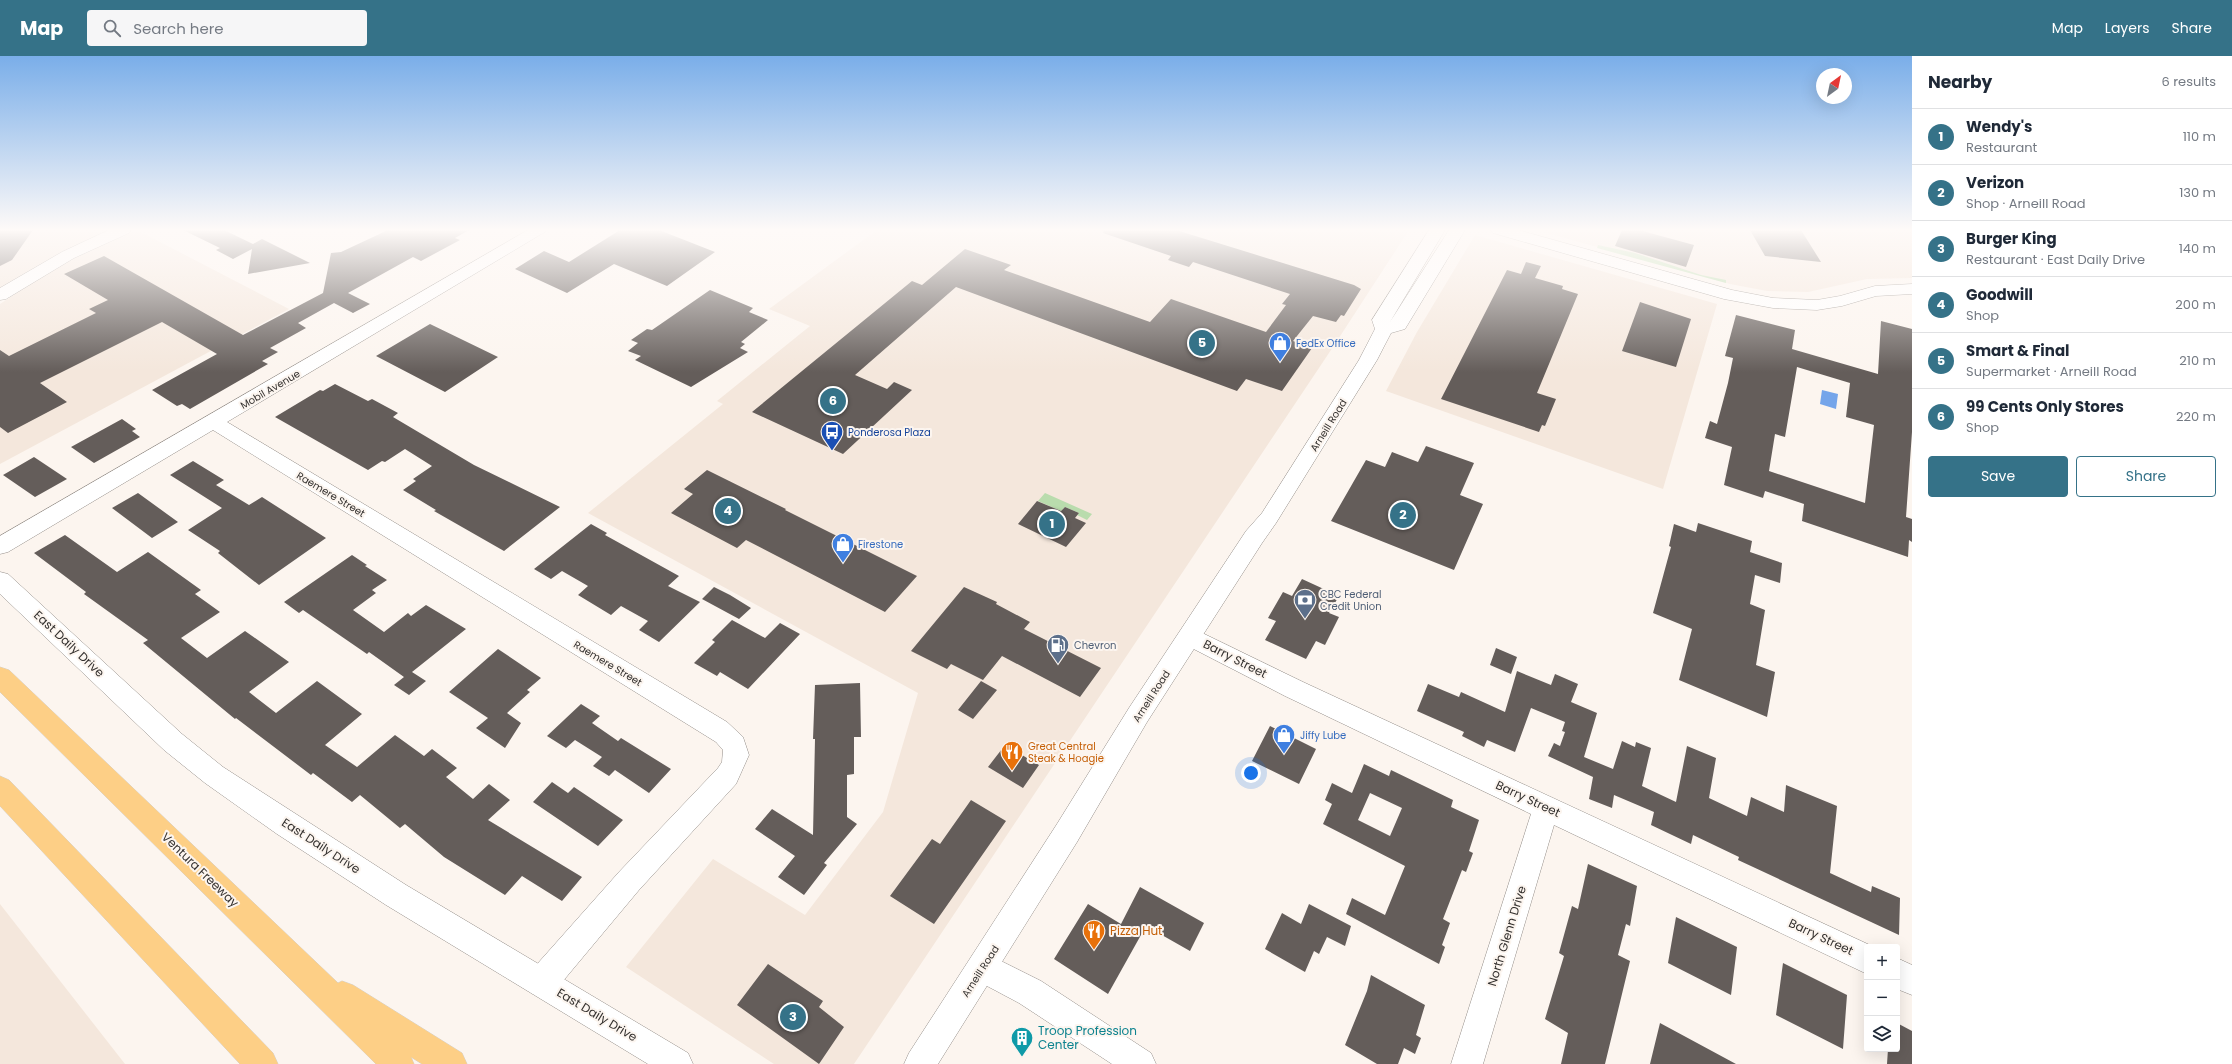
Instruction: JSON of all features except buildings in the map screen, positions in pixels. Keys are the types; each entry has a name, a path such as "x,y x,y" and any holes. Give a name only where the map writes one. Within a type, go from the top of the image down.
{"highway":[{"name":"Ventura Freeway","path":"0,677 311,977 398,1064"},
{"path":"0,788 262,1064"},
{"path":"311,977 451,1064"}],"street":[{"path":"0,295 30,277"},
{"name":"Mobil Avenue","path":"0,546 460,277"},
{"name":"Arneill Road","path":"920,1064 1067,833 1138,715 1254,537 1269,518 1368,360 1384,330 1381,320 1408,277"},
{"path":"1384,330 1398,325 1428,277"},
{"path":"1666,277 1730,295 1773,303 1818,304 1842,301 1875,291 1912,289"},
{"name":"Raemere Street","path":"213,422 729,736 733,741 736,755 734,763 727,776 628,881 542,982"},
{"name":"East Daily Drive","path":"0,580 173,742 214,774 287,825 396,895 677,1064"},
{"name":"Barry Street","path":"1190,636 1294,689 1864,958"},
{"name":"North Glenn Drive","path":"1467,1064 1546,808"},
{"path":"983,967 1030,992 1140,1064"},
{"path":"1900,974 1912,980"}],"shaded area":[{"path":"0,277 24,277 0,290"},
{"path":"40,277 228,277 289,309 0,464 0,304"},
{"path":"813,277 1378,277 854,1064 774,1064 626,967 713,859 805,915 883,812 918,693 588,513 723,404 717,401 810,326 769,309"},
{"path":"1450,277 1622,277 1717,304 1663,489 1386,391 1417,332"},
{"path":"1705,277 1912,277 1867,279 1808,292 1767,291 1730,284"},
{"path":"0,904 125,1064 0,1064"}],"green space":[{"path":"1704,277 1726,280 1726,283"},
{"path":"1045,493 1092,514 1087,520 1077,515 1079,513 1065,507 1061,511 1038,501"}],"water":[{"path":"1822,390 1838,394 1836,409 1820,404"}],"place":[{"name":"Smart & Final","path":"1202,343"},
{"name":"FedEx Office","path":"1280,362"},
{"name":"99 Cents Only Stores","path":"833,401"},
{"name":"Ponderosa Plaza","path":"832,452"},
{"name":"Goodwill","path":"728,511"},
{"name":"Verizon","path":"1403,515"},
{"name":"Wendy's","path":"1052,524"},
{"name":"Firestone","path":"843,564"},
{"name":"CBC Federal Credit Union","path":"1305,620"},
{"name":"Chevron","path":"1058,664"},
{"name":"Jiffy Lube","path":"1284,754"},
{"name":"Great Central Steak & Hoagie","path":"1012,772"},
{"name":"Pizza Hut","path":"1094,950"},
{"name":"Burger King","path":"793,1017"},
{"name":"Troop Profession Center","path":"1022,1058"}]}
